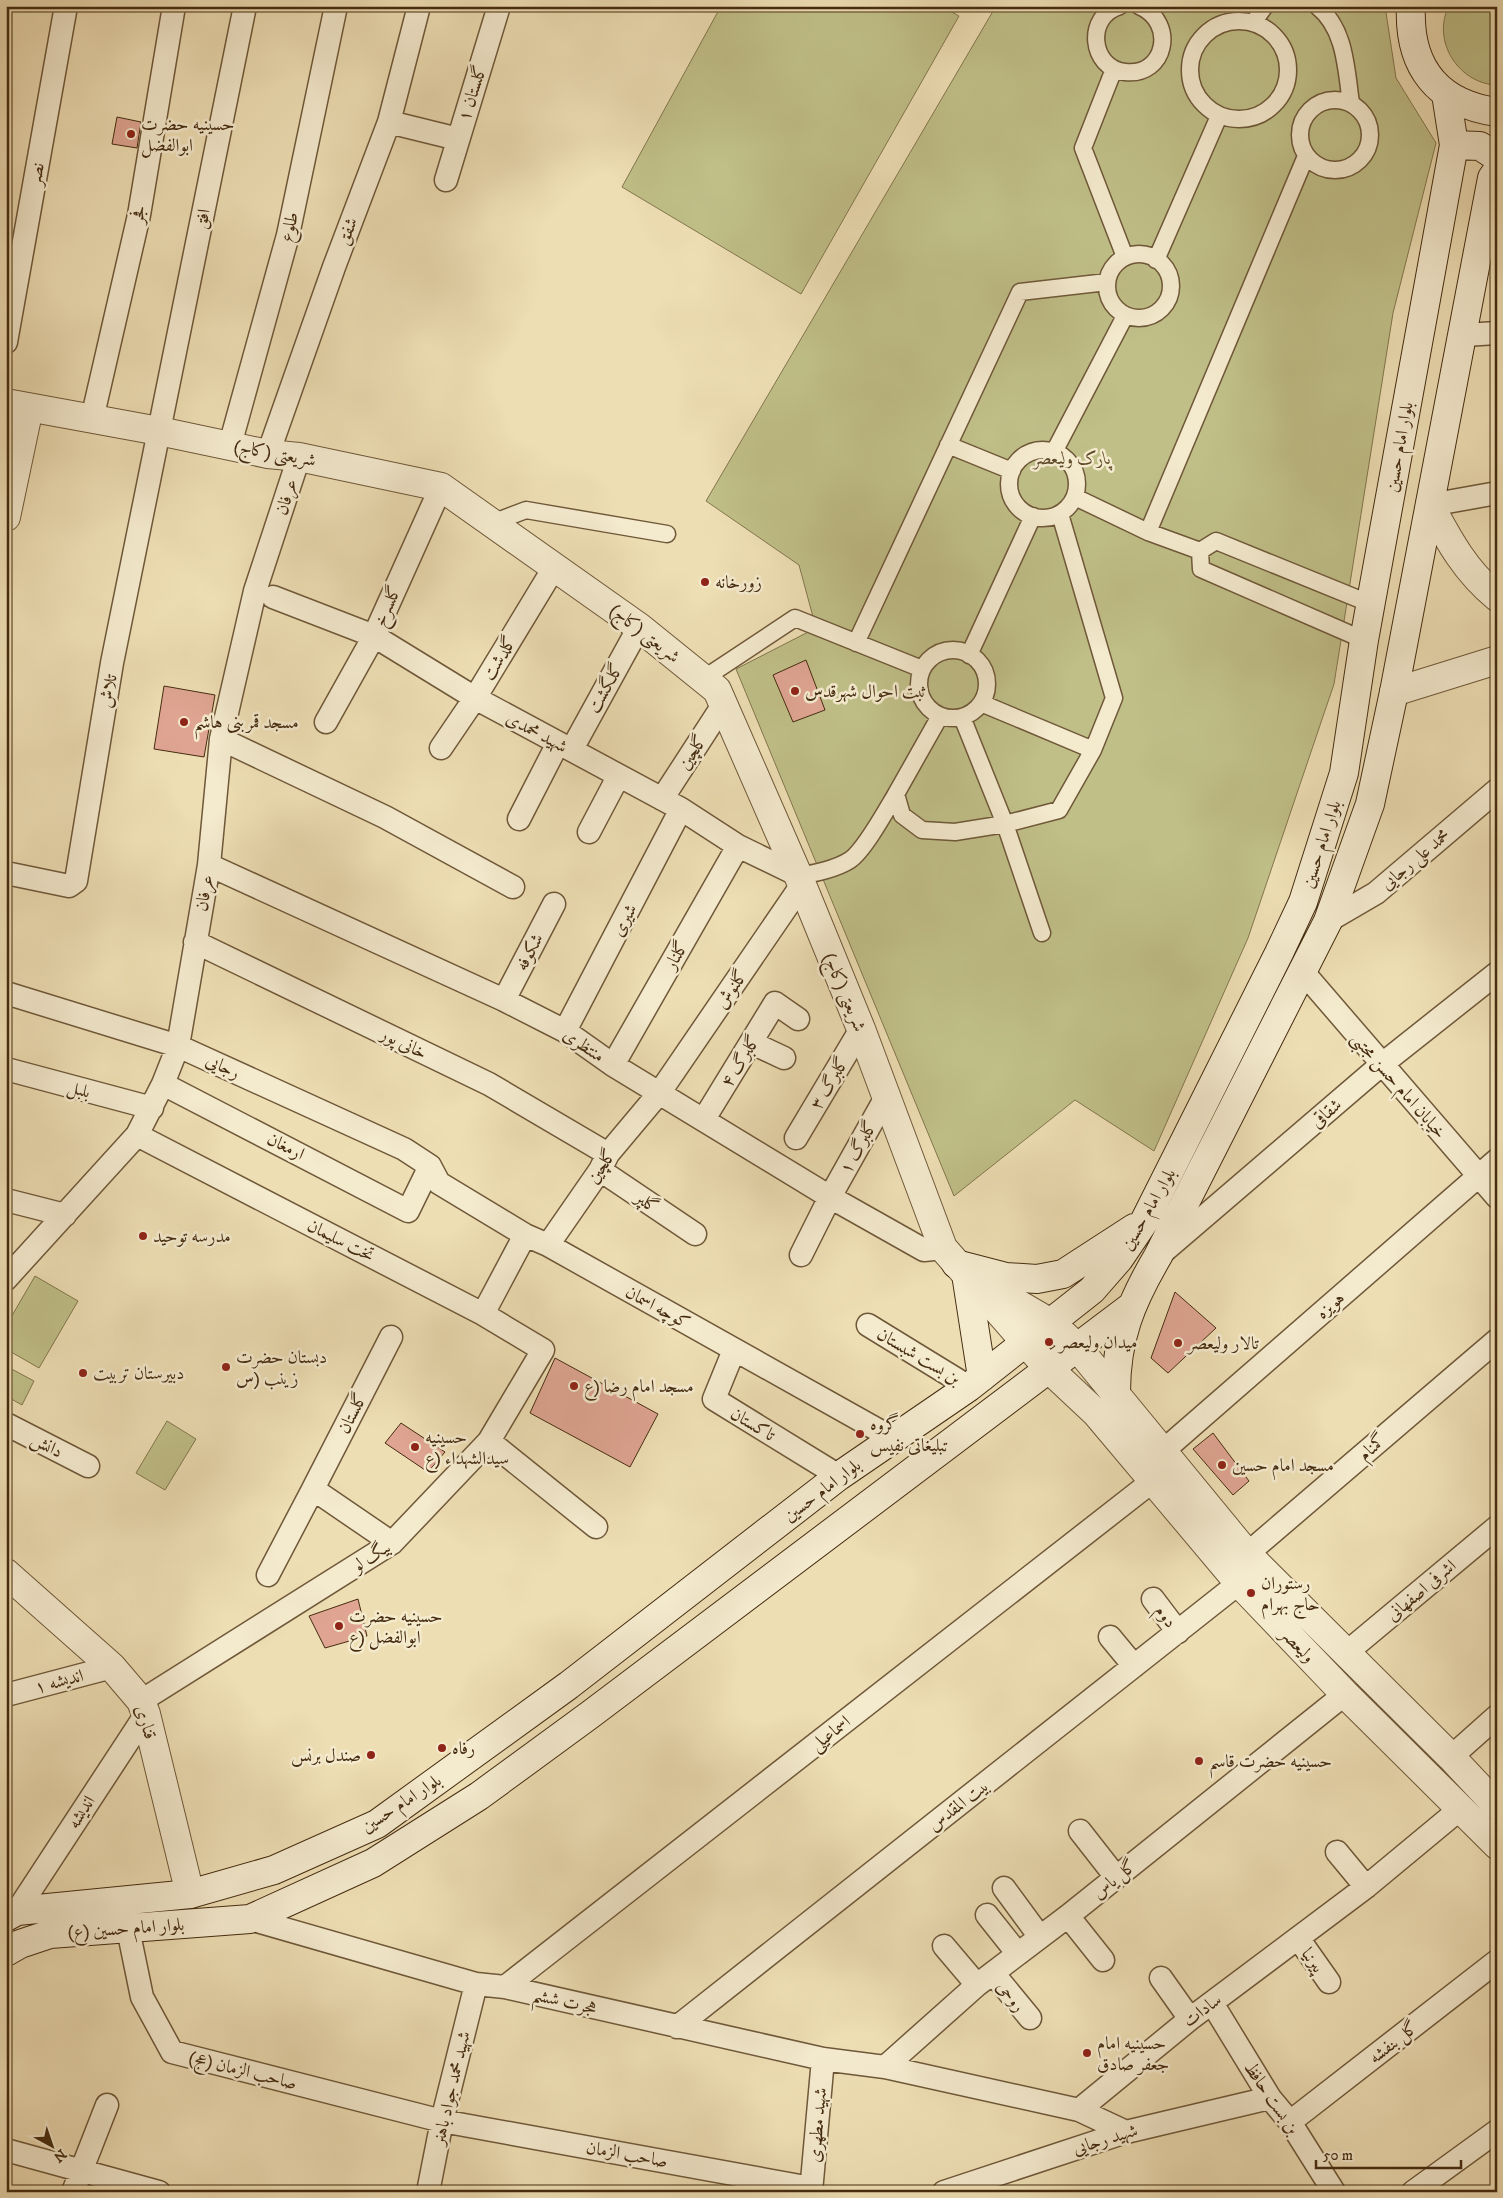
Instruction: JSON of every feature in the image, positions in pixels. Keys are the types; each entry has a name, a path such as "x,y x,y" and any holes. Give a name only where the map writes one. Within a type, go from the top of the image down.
{"main road":[{"path":"1411,6 1410,29 1415,54 1428,76 1446,94 1474,109 1497,112"},
{"name":"بلوار امام حسین","path":"11,1914 190,1894 274,1870 378,1824 569,1685 839,1476 976,1382 1092,1290 1119,1259 1144,1222 1280,953 1303,902 1344,773 1364,640 1454,145 1446,94"},
{"path":"1454,145 1480,146 1497,158"},
{"name":"بلوار امام حسین","path":"250,1919 373,1864 479,1796 591,1714 1132,1306 1138,1290 1158,1256 1328,921 1370,804 1394,692 1464,335 1492,178 1497,171"},
{"name":"شریعتی (کاج)","path":"18,406 159,431 268,454 299,456 441,487 639,627 717,690 861,1029 886,1097 955,1262"},
{"path":"6,517 18,406"},
{"path":"1430,506 1462,562 1479,583 1497,597"},
{"path":"1394,692 1496,662"},
{"path":"976,1382 955,1262 1006,1277 1037,1279 1064,1274 1144,1222"},
{"name":"ولیعصر","path":"955,1262 1050,1323 1077,1347 1116,1392 1247,1554 1451,1757 1497,1806"},
{"name":"ولیعصر","path":"955,1262 1048,1368 1096,1413 1239,1583 1345,1694 1497,1845"},
{"path":"1096,1413 1116,1392 1116,1369 1120,1341 1132,1306"},
{"name":"قناری","path":"11,1583 112,1667 144,1708 190,1894"},
{"path":"569,1685 591,1714"},
{"name":"بلوار امام حسین (ع)","path":"6,1952 20,1944 50,1934 250,1919"}],"street":[{"name":"نصر","path":"6,342 66,6"},
{"name":"فجر","path":"92,419 139,215 174,6"},
{"name":"افق","path":"159,431 245,6"},
{"name":"طلوع","path":"230,445 288,235 336,6"},
{"name":"شفق","path":"268,454 334,267 389,122 418,6"},
{"name":"گلستان ۱","path":"446,180 499,6"},
{"path":"1120,6 1106,14 1099,22 1096,44 1099,54 1105,63 1114,69 1131,72 1147,68 1156,60 1162,50 1163,38 1161,27 1156,17 1139,6"},
{"path":"1253,23 1265,6"},
{"path":"1317,6 1323,11 1342,43 1351,103"},
{"path":"1237,21 1253,23 1268,30 1279,40 1286,53 1289,67 1288,81 1282,95 1273,106 1261,114 1240,119 1219,116 1205,106 1195,94 1190,78 1190,61 1196,46 1207,33 1221,24 1237,21"},
{"path":"1114,69 1083,148 1126,257"},
{"path":"1329,100 1351,103 1360,110 1370,130 1370,141 1366,152 1359,162 1349,168 1337,171 1325,170 1314,164 1306,156 1301,145 1300,133 1303,121 1309,111 1318,104 1329,100"},
{"path":"1156,260 1219,116"},
{"path":"389,122 458,139"},
{"path":"1148,532 1306,156"},
{"path":"1147,255 1156,260 1164,267 1171,286 1164,306 1146,318 1125,316 1110,302 1107,282 1110,272 1126,257 1147,255"},
{"path":"856,642 1020,292 1107,282"},
{"path":"1054,452 1125,316"},
{"path":"1464,335 1497,333"},
{"name":"تلاش","path":"6,873 69,886 76,881 112,663 159,431"},
{"path":"948,445 1012,471"},
{"path":"1034,451 1054,452 1064,457 1074,470 1077,486 1069,507 1060,514 1051,517 1033,516 1023,511 1015,503 1010,488 1012,471 1021,459 1034,451"},
{"name":"عرفان","path":"6,1279 137,1135 152,1108 178,1046 209,864 221,739 255,591 299,456"},
{"name":"گلسرخ","path":"326,722 374,636 441,487"},
{"path":"1430,506 1497,493"},
{"path":"1074,497 1148,532 1200,551"},
{"path":"492,523 526,510 667,534"},
{"path":"896,794 902,815 922,830 954,832 1005,824 1059,810 1092,750 1114,698 1060,514"},
{"path":"969,655 1033,516"},
{"path":"1200,551 1216,541 1371,604"},
{"path":"1200,551 1201,569 1364,640"},
{"name":"گلدشت","path":"441,748 475,698 554,566"},
{"name":"شهید محمدی","path":"273,597 374,636 475,698 565,746 618,777 672,804 738,846 799,881"},
{"path":"703,679 795,618 922,669"},
{"name":"گلگشت","path":"519,819 639,627"},
{"path":"948,651 959,651 969,655 978,662 987,681 986,693 981,703 973,712 951,719 940,716 930,710 923,701 919,680 922,669 928,660 948,651"},
{"path":"981,703 1092,750"},
{"name":"گلچین","path":"672,804 723,705"},
{"path":"799,881 851,860 874,830 940,716"},
{"path":"962,717 1005,824 1042,933"},
{"path":"221,739 385,817 513,887"},
{"path":"589,832 618,777"},
{"name":"محمد علی رجایی","path":"1328,921 1376,892 1497,790"},
{"name":"شیری","path":"566,1031 672,804"},
{"name":"گلنار","path":"613,1065 738,846"},
{"name":"منتظری","path":"209,864 504,1000 566,1031 613,1065 830,1197 924,1250 955,1262"},
{"name":"گلنوش","path":"660,1092 799,881"},
{"name":"شکوفه","path":"504,1000 554,904"},
{"name":"خانی پور","path":"195,942 488,1084 604,1162"},
{"name":"خیابان امام حسن مجتبی","path":"1303,972 1381,1065 1497,1197"},
{"name":"شقاقی","path":"1158,1256 1381,1065 1497,973"},
{"name":"رجایی","path":"6,993 178,1046 404,1149 430,1166"},
{"name":"گلبرگ ۴","path":"704,1119 775,1003 798,1019"},
{"name":"گلبرگ ۳","path":"796,1138 861,1029"},
{"path":"752,1043 784,1058"},
{"name":"بلبل","path":"6,1070 152,1108"},
{"name":"ارمغان","path":"163,1084 408,1211 430,1166"},
{"name":"گلچین","path":"548,1245 604,1162 660,1092"},
{"name":"گلبرگ ۱","path":"801,1255 830,1197 886,1097"},
{"name":"تخت سلیمان","path":"137,1135 483,1314 542,1350"},
{"name":"هویزه","path":"1163,1451 1497,1160"},
{"name":"گلپر","path":"604,1162 695,1234"},
{"name":"کوچه اسمان","path":"430,1166 439,1183 525,1235 548,1245 894,1439"},
{"path":"6,1200 65,1216"},
{"path":"483,1314 525,1235"},
{"name":"بن بست شبستان","path":"868,1325 976,1382"},
{"name":"گلستان","path":"268,1575 391,1337"},
{"name":"گمنام","path":"1247,1554 1497,1340"},
{"name":"بیگ لو","path":"144,1708 392,1543 489,1441 542,1350"},
{"name":"تاکستان","path":"734,1350 714,1399 839,1476"},
{"name":"دانش","path":"6,1424 88,1466"},
{"path":"489,1441 596,1527"},
{"name":"اسماعیلی","path":"505,1987 1154,1480"},
{"path":"313,1489 392,1543"},
{"name":"اشرفی اصفهانی","path":"1346,1653 1497,1527"},
{"name":"بیت المقدس","path":"677,2027 1239,1583"},
{"name":"دوم","path":"1153,1599 1178,1632"},
{"path":"1110,1637 1134,1666"},
{"name":"اندیشه ۱","path":"6,1695 112,1667"},
{"name":"گل یاس","path":"885,2067 985,1979 1068,1916 1345,1694"},
{"name":"اندیشه","path":"11,1914 144,1708"},
{"path":"1451,1757 1497,1716"},
{"name":"سادات","path":"1080,2110 1190,2019 1366,1887 1460,1809"},
{"path":"1080,1831 1116,1877"},
{"path":"1337,1852 1366,1887"},
{"path":"1004,1888 1040,1937"},
{"path":"987,1915 1018,1954"},
{"path":"1068,1916 1103,1960"},
{"name":"هجرت ششم","path":"250,1919 476,1984 505,1987 677,2027 823,2058 885,2067"},
{"name":"صاحب الزمان (عج)","path":"128,1929 142,1997 172,2052 442,2121"},
{"name":"پیرنیا","path":"1298,1938 1329,1982"},
{"name":"روحی","path":"944,1946 1030,2018"},
{"name":"گل بنفشه","path":"1290,2122 1497,1961"},
{"path":"1161,1978 1190,2019"},
{"name":"شهید محمد جواد باهنر","path":"428,2192 442,2121 476,1984"},
{"name":"بن بست حافظ","path":"1212,2002 1270,2098 1290,2122 1334,2192"},
{"name":"شهید مطهری","path":"811,2190 823,2058"},
{"path":"885,2067 1080,2110 1126,2132"},
{"name":"شهید رجایی","path":"944,2192 1126,2132 1270,2098"},
{"path":"76,2182 106,2105"},
{"name":"صاحب الزمان","path":"442,2121 811,2190"},
{"path":"1413,2192 1497,2131"},
{"path":"6,2150 76,2182 152,2191"}],"green space":[{"path":"721,6 941,6 959,16 801,294 622,187"},
{"name":"پارک ولیعصر","path":"996,6 1385,6 1396,78 1436,143 1393,313 1334,684 1248,938 1154,1151 1075,1100 954,1196 736,669 816,628 799,565 706,501"},
{"path":"1449,6 1497,6 1497,85 1483,83 1471,77 1460,69 1452,58 1446,46 1444,33 1444,19"},
{"path":"35,1276 78,1301 39,1368 6,1349 6,1326"},
{"path":"6,1366 34,1381 22,1405 6,1396"},
{"path":"167,1421 196,1439 165,1490 136,1473"}],"building":[{"name":"حسینیه حضرت ابوالفضل","path":"117,117 141,122 137,148 112,144"},
{"path":"806,660 825,710 793,722 773,675"},
{"name":"مسجد قمربنی هاشم","path":"164,686 215,695 204,757 154,749"},
{"name":"تالار ولیعصر","path":"1175,1292 1216,1328 1168,1373 1151,1358"},
{"name":"مسجد امام رضا (ع","path":"555,1358 658,1414 630,1467 530,1413"},
{"name":"حسینیه سیدالشهداء (ع","path":"401,1423 445,1452 428,1472 385,1443"},
{"name":"مسجد امام حسین","path":"1213,1433 1249,1481 1233,1495 1193,1449"},
{"name":"حسینیه حضرت ابوالفضل (ع","path":"358,1599 367,1636 325,1648 309,1616"}],"place":[{"name":"حسینیه حضرت ابوالفضل","path":"131,134"},
{"name":"زورخانه","path":"705,582"},
{"name":"ثبت احوال شهرقدس","path":"795,691"},
{"name":"مسجد قمربنی هاشم","path":"184,722"},
{"name":"مدرسه توحید","path":"143,1236"},
{"name":"میدان ولیعصر","path":"1049,1342"},
{"name":"تالار ولیعصر","path":"1178,1343"},
{"name":"دبستان حضرت زینب (س","path":"226,1367"},
{"name":"دبیرستان تربیت","path":"83,1373"},
{"name":"مسجد امام رضا (ع","path":"574,1386"},
{"name":"گروه تبلیغاتی نفیس","path":"860,1434"},
{"name":"حسینیه سیدالشهداء (ع","path":"415,1447"},
{"name":"مسجد امام حسین","path":"1222,1465"},
{"name":"رستوران حاج بهرام","path":"1251,1593"},
{"name":"حسینیه حضرت ابوالفضل (ع","path":"339,1626"},
{"name":"رفاه","path":"442,1748"},
{"name":"صندل برنس","path":"371,1755"},
{"name":"حسینیه حضرت قاسم","path":"1199,1761"},
{"name":"حسینیه امام جعفر صادق","path":"1087,2053"}]}
